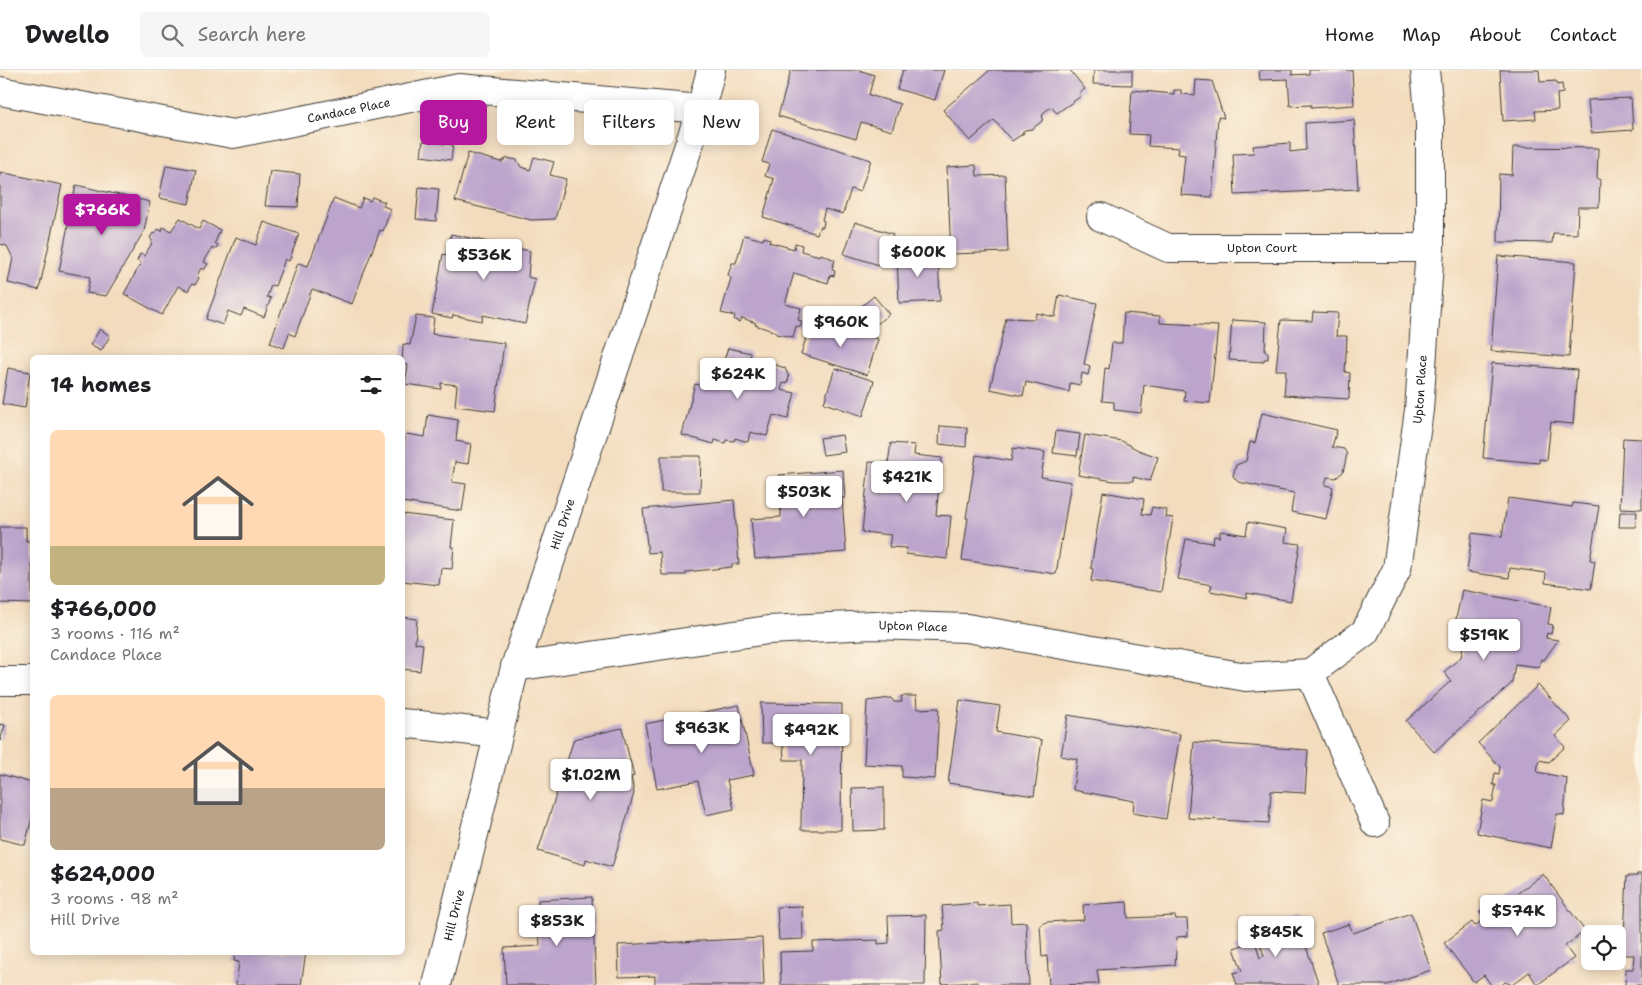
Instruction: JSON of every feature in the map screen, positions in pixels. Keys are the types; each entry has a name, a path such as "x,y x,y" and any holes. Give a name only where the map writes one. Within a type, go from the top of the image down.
{"street":[{"name":"Hill Drive","path":"703,100 711,70"},
{"name":"Upton Place","path":"515,667 768,630 872,625 967,628 1246,677 1310,673 1365,632 1396,569 1419,410 1430,248 1430,122 1425,70"},
{"name":"Candace Place","path":"0,91 233,134 459,88 684,108"},
{"name":"Hill Drive","path":"437,985 515,667 689,145"},
{"name":"Upton Court","path":"1101,217 1168,248 1430,248"},
{"path":"1310,673 1375,823"},
{"path":"0,681 30,682"},
{"path":"405,722 498,734"}],"building":[{"path":"791,70 859,70 874,75 869,95 900,104 892,131 861,122 856,139 778,116"},
{"path":"903,70 944,70 935,100 897,89"},
{"path":"990,70 1070,70 1085,89 1079,93 1081,96 1057,113 1051,107 1043,113 1042,121 1032,129 1022,132 1024,133 1012,141 994,120 970,141 943,110"},
{"path":"1094,70 1132,70 1132,85 1093,84"},
{"path":"1259,70 1292,70 1292,75 1309,74 1309,70 1352,70 1354,105 1311,108 1311,105 1290,106 1288,79 1260,80"},
{"path":"1500,70 1539,70 1540,82 1556,81 1557,85 1562,84 1563,93 1557,94 1558,110 1535,111 1536,119 1503,121"},
{"path":"1196,80 1212,81 1224,118 1218,117 1212,197 1181,195 1185,155 1178,154 1179,148 1148,146 1149,135 1129,134 1132,90 1174,94 1174,90 1181,90 1181,94 1195,95"},
{"path":"1631,98 1633,130 1591,133 1588,100"},
{"path":"1354,120 1358,189 1235,195 1233,154 1254,153 1253,146 1290,143 1290,152 1306,150 1305,123"},
{"path":"772,129 871,160 860,192 851,189 843,214 825,209 822,220 824,221 823,227 820,226 817,234 763,217 774,179 765,176 769,164 762,162"},
{"path":"422,145 453,145 451,160 421,156"},
{"path":"1513,147 1598,148 1597,179 1600,179 1599,207 1578,207 1577,234 1553,233 1552,243 1498,242 1499,174 1512,175"},
{"path":"468,153 501,162 507,158 517,160 521,167 530,170 534,157 554,162 550,175 566,179 555,219 531,220 455,201"},
{"path":"166,165 196,170 189,204 159,198"},
{"path":"976,165 977,176 1005,175 1008,252 951,254 947,167"},
{"path":"270,171 300,174 298,207 265,206"},
{"path":"0,172 62,185 39,290 8,283 13,258 7,246 0,244"},
{"path":"76,185 150,202 144,231 106,296 87,293 90,277 59,271"},
{"path":"419,187 439,189 436,221 416,219"},
{"path":"372,197 385,202 383,206 391,209 383,231 380,230 352,304 312,289 295,336 289,333 284,348 270,343 298,263 308,266 334,198 359,208 363,198 370,201"},
{"path":"180,218 199,229 203,221 220,230 215,243 218,245 215,250 212,248 204,262 208,264 204,270 201,268 195,285 192,284 188,291 178,286 162,315 124,294 141,263 137,261 140,254 144,256 151,245 152,240 150,238 153,233 155,234 158,229 162,231 163,227 171,231"},
{"path":"264,222 299,234 289,261 285,259 275,286 271,285 267,297 271,298 264,317 244,309 241,316 228,311 223,325 206,319 236,237 256,245"},
{"path":"855,222 893,234 882,266 844,254"},
{"path":"451,234 530,251 528,277 535,279 525,324 483,315 482,321 453,315 452,318 432,314 443,254 446,255"},
{"path":"744,235 763,240 764,237 770,239 769,242 794,249 795,243 802,245 801,251 820,256 821,254 835,260 832,269 835,271 834,276 830,275 828,283 794,273 785,304 801,308 798,320 802,321 800,327 796,326 793,337 776,334 776,332 755,325 756,323 742,318 740,322 734,320 735,316 721,313 731,278 728,275 732,263 736,263"},
{"path":"938,254 940,301 899,303 897,256"},
{"path":"1498,256 1576,262 1569,357 1491,351"},
{"path":"1059,295 1097,303 1084,364 1090,366 1088,375 1082,373 1080,385 1070,383 1069,392 1026,382 1023,396 990,389 1006,318 1035,319 1036,313 1055,317"},
{"path":"874,296 889,314 872,328 857,310"},
{"path":"1313,312 1338,313 1336,336 1347,336 1345,372 1350,373 1349,399 1284,395 1286,370 1276,370 1281,320 1312,321"},
{"path":"1124,313 1160,316 1160,323 1218,326 1210,403 1184,401 1185,391 1144,385 1141,413 1114,410 1114,402 1102,401 1105,368 1109,369 1112,343 1122,343"},
{"path":"416,316 434,318 432,334 504,343 495,411 455,406 457,385 441,383 441,389 405,384 408,365 405,364 405,355 402,355 403,344 410,345"},
{"path":"1232,320 1266,322 1265,352 1268,352 1268,359 1264,359 1264,362 1229,360"},
{"path":"810,325 839,333 841,327 878,339 867,375 801,354"},
{"path":"100,329 110,336 101,351 90,345"},
{"path":"728,348 751,353 750,357 785,368 789,377 787,384 783,383 781,390 795,393 788,419 773,415 767,436 750,432 748,442 735,438 734,441 726,440 725,443 715,440 714,444 682,435 695,384 710,388 717,364 722,366"},
{"path":"1492,363 1577,370 1573,424 1551,422 1547,460 1539,459 1539,463 1483,458"},
{"path":"8,368 30,372 25,408 2,404"},
{"path":"835,368 874,381 863,416 824,403"},
{"path":"1262,413 1337,430 1332,447 1344,449 1347,454 1343,472 1336,478 1327,477 1325,485 1333,487 1326,519 1291,512 1294,493 1238,482 1233,476 1236,465 1246,461 1250,442 1255,443"},
{"path":"428,415 458,420 456,441 471,444 468,464 455,462 452,482 466,484 462,511 405,502 406,434 425,437"},
{"path":"940,426 967,428 966,447 939,444"},
{"path":"1056,431 1080,434 1077,456 1053,453"},
{"path":"842,435 845,452 823,455 820,438"},
{"path":"1085,435 1122,441 1138,450 1158,457 1150,481 1133,477 1133,481 1114,481 1078,475"},
{"path":"1623,438 1642,439 1642,509 1620,508"},
{"path":"891,443 915,445 914,455 942,458 936,515 951,516 947,559 906,554 907,548 889,547 891,535 862,532 869,462 888,463"},
{"path":"1013,448 1045,452 1041,477 1071,482 1056,574 962,560 968,518 966,518 976,455 1011,461"},
{"path":"661,456 701,456 700,492 661,492"},
{"path":"843,470 845,498 842,498 846,552 755,559 751,519 781,517 779,475"},
{"path":"1103,492 1144,499 1142,514 1150,515 1152,507 1167,510 1166,517 1173,518 1161,592 1091,581 1093,569 1091,568"},
{"path":"1508,498 1572,507 1573,503 1599,506 1590,560 1595,561 1591,589 1545,583 1546,573 1510,568 1509,578 1467,572 1472,533 1502,537"},
{"path":"734,500 739,564 732,564 732,567 686,572 686,575 662,575 660,552 648,553 643,509"},
{"path":"1620,512 1637,512 1636,527 1619,527"},
{"path":"405,514 454,520 451,547 454,547 452,569 441,568 439,585 405,581"},
{"path":"1248,522 1287,529 1285,542 1300,544 1291,601 1247,593 1247,598 1210,591 1212,585 1178,579 1186,539 1213,543 1214,536 1220,537 1220,531 1246,535"},
{"path":"0,527 26,527 26,541 30,541 30,604 0,603"},
{"path":"1462,590 1551,607 1548,624 1553,625 1551,634 1547,633 1546,638 1558,640 1544,660 1541,659 1539,667 1515,664 1512,683 1434,752 1406,721 1451,681 1444,672 1461,657 1466,632 1462,632 1464,626 1455,624"},
{"path":"405,617 417,619 415,643 423,644 420,671 405,669"},
{"path":"1538,685 1571,721 1555,736 1565,747 1549,762 1539,760 1537,772 1567,778 1564,815 1557,814 1551,848 1477,833 1483,800 1493,802 1496,785 1493,785 1495,773 1499,774 1500,767 1478,743"},
{"path":"901,696 916,696 917,709 939,708 935,779 902,777 902,766 864,764 867,701 891,698 894,702 902,702"},
{"path":"960,700 1000,706 996,732 1042,740 1034,796 948,783"},
{"path":"761,703 842,704 841,830 801,830 802,760 784,760 783,743 762,743"},
{"path":"739,705 754,775 727,780 734,809 706,815 698,781 657,789 645,724"},
{"path":"1068,715 1180,734 1166,819 1133,813 1134,801 1073,790 1077,759 1061,756"},
{"path":"0,724 5,725 0,741"},
{"path":"622,728 634,776 631,777 634,793 612,867 586,859 585,865 538,851 574,739"},
{"path":"1194,742 1308,750 1305,793 1271,791 1269,823 1188,818"},
{"path":"0,774 30,782 30,826 25,845 0,839"},
{"path":"884,787 884,830 853,831 852,788"},
{"path":"1543,874 1581,926 1581,934 1565,946 1574,958 1537,985 1529,972 1512,985 1505,982 1502,985 1491,985 1484,975 1474,982 1444,943 1472,922 1475,926 1485,918 1480,912 1497,899 1502,905"},
{"path":"1637,874 1642,874 1642,985 1625,985 1626,969 1633,969 1634,955 1626,955 1625,925 1627,876 1637,876"},
{"path":"592,897 596,985 506,985 504,948 540,946 538,900"},
{"path":"1127,902 1128,918 1175,916 1176,919 1187,919 1188,936 1177,937 1175,965 1097,970 1099,984 1049,985 1047,956 1042,957 1040,925 1046,922 1084,920 1083,905"},
{"path":"977,903 977,906 1010,904 1011,923 1026,922 1029,985 979,985 978,982 942,984 939,931 944,930 942,906"},
{"path":"802,906 803,939 779,940 777,907"},
{"path":"1411,913 1431,970 1387,985 1339,985 1321,933 1349,924 1353,933"},
{"path":"926,915 925,985 781,985 780,952 813,951 813,942 878,940 878,944 889,943 888,916"},
{"path":"1296,917 1319,985 1237,985 1233,973 1242,971 1234,948 1255,941 1260,958 1264,956 1256,930"},
{"path":"762,938 764,985 655,985 655,976 619,977 618,945"},
{"path":"235,955 306,955 301,985 236,985 239,962 234,961"}]}
